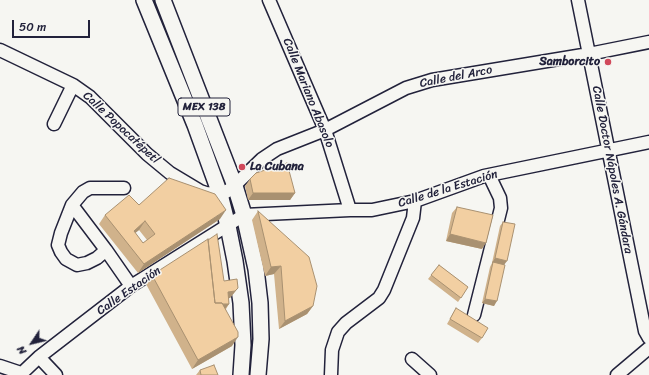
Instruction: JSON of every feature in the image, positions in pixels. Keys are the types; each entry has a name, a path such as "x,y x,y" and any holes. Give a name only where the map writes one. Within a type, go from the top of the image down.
{"main road":[{"name":"MEX 138","path":"144,0 220,194 235,261 241,303 243,345 241,375"},
{"name":"MEX 138","path":"163,0 235,186 244,216 256,269 260,303 261,339 258,375"}],"street":[{"name":"Calle Mariano Abasolo","path":"269,0 325,130 350,210"},
{"name":"Calle Doctor Nápoles A. Gándara","path":"578,0 645,331 649,338"},
{"name":"Calle del Arco","path":"220,194 235,186 262,159 277,149 325,130 406,88 432,80 589,54 649,42"},
{"name":"Calle Popocatépetl","path":"0,50 73,85 90,98 147,154 170,172 200,191 211,194 220,194"},
{"path":"54,124 73,85"},
{"name":"Calle de la Estación","path":"244,216 372,210 415,201 489,175 649,142"},
{"path":"474,315 501,208 500,198 489,175"},
{"path":"106,250 97,258 87,263 77,265 66,259 58,244 72,205 83,192 90,188 124,188"},
{"path":"330,375 332,350 338,332 346,323 379,298 384,290 413,218 415,201"},
{"path":"72,205 131,286"},
{"name":"Calle Estación","path":"21,374 39,357 131,286 244,216"},
{"path":"617,375 649,348"},
{"path":"39,357 56,375"},
{"path":"412,359 430,375"},
{"path":"0,366 21,374"}],"building":[{"path":"287,163 295,193 253,193 250,179 256,173"},
{"path":"169,178 215,194 226,210 144,264 105,215 129,195 139,205","holes":["145,221 155,234 143,243 134,231"]},
{"path":"457,207 493,215 486,243 450,234"},
{"path":"258,211 309,257 317,286 313,306 285,321 281,266 271,267"},
{"path":"503,222 515,224 507,261 495,258"},
{"path":"217,234 224,281 237,279 238,288 235,291 228,292 229,304 215,303 208,240"},
{"path":"208,239 215,303 222,303 238,332 238,337 198,360 152,275"},
{"path":"493,262 505,265 497,301 485,299"},
{"path":"439,265 468,287 461,298 431,275"},
{"path":"456,308 488,328 482,338 450,319"},
{"path":"214,365 218,375 201,375 200,370"}],"place":[{"name":"Samborcito","path":"608,62"},
{"name":"La Cubana","path":"242,167"}]}
